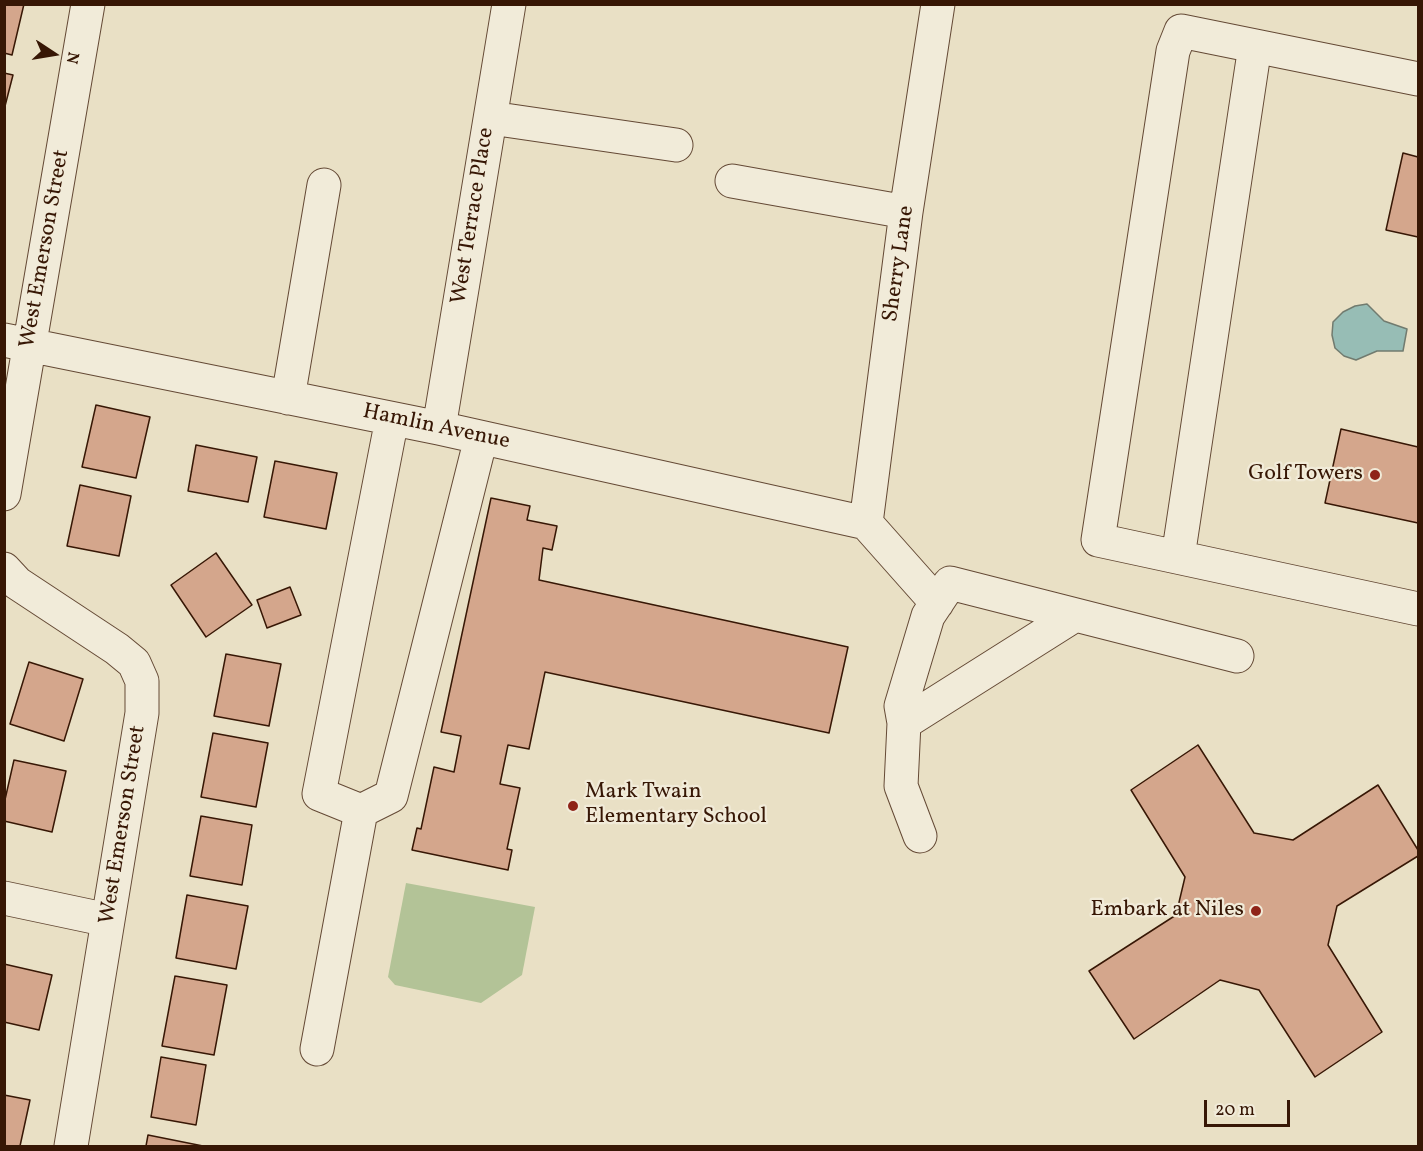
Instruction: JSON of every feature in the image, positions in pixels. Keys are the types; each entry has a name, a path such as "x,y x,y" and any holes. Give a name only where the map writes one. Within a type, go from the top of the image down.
{"street":[{"name":"West Emerson Street","path":"4,494 17,343 88,4"},
{"name":"West Terrace Place","path":"439,428 509,4"},
{"name":"Sherry Lane","path":"866,523 906,212 938,4"},
{"path":"1419,79 1181,31 1173,51 1098,540 1419,609"},
{"path":"1178,557 1256,46"},
{"path":"490,118 676,145"},
{"path":"732,181 906,212"},
{"path":"288,398 324,185"},
{"name":"Hamlin Avenue","path":"17,343 439,428 866,523"},
{"path":"392,419 319,794 361,811 391,796 481,438"},
{"path":"866,523 937,603"},
{"name":"West Emerson Street","path":"4,569 17,583 117,649 134,663 142,681 142,713 71,1146"},
{"path":"920,836 901,786 904,723 901,706 928,615 950,583 1237,657"},
{"path":"904,723 1075,615"},
{"path":"316,1049 361,811"},
{"path":"4,898 108,920"}],"green space":[{"path":"406,883 535,907 522,975 481,1003 395,985 388,977"}],"water":[{"path":"1367,304 1384,321 1407,329 1403,351 1377,351 1356,360 1344,356 1335,348 1332,335 1333,322 1343,312 1355,306"}],"building":[{"path":"4,4 24,4 12,55 4,53"},
{"path":"4,73 13,75 4,110"},
{"path":"1403,153 1418,157 1418,237 1386,230"},
{"path":"96,405 150,417 136,478 82,467"},
{"name":"Golf Towers","path":"1341,429 1418,447 1418,523 1325,503"},
{"path":"196,445 257,457 248,502 188,491"},
{"path":"275,461 337,473 326,529 264,517"},
{"path":"80,485 131,496 119,556 67,546"},
{"path":"491,498 530,506 527,520 557,526 552,550 543,548 539,580 848,647 829,733 545,672 529,749 508,745 500,784 520,788 507,849 512,850 508,870 412,850 417,828 421,829 434,767 454,772 461,736 441,732"},
{"path":"216,553 252,605 206,637 171,585"},
{"path":"290,587 301,615 267,628 257,600"},
{"path":"226,654 281,664 269,726 214,716"},
{"path":"29,662 83,679 64,741 10,724"},
{"path":"213,733 268,743 256,807 201,797"},
{"name":"Embark at Niles","path":"1198,745 1254,833 1293,840 1378,785 1418,850 1418,856 1337,906 1328,945 1382,1032 1315,1077 1259,990 1220,980 1134,1039 1089,971 1176,915 1185,877 1131,790"},
{"path":"14,760 66,771 52,832 4,821 4,804"},
{"path":"201,816 252,825 242,885 190,876"},
{"path":"187,895 248,906 236,969 176,958"},
{"path":"4,964 52,975 39,1030 4,1022"},
{"path":"175,976 227,985 214,1055 162,1046"},
{"path":"161,1057 206,1065 196,1125 151,1117"},
{"path":"4,1095 30,1100 20,1146 4,1146"},
{"path":"148,1135 203,1146 146,1146"}],"place":[{"name":"Golf Towers","path":"1375,475"},
{"name":"Mark Twain Elementary School","path":"573,806"},
{"name":"Embark at Niles","path":"1256,911"}]}
